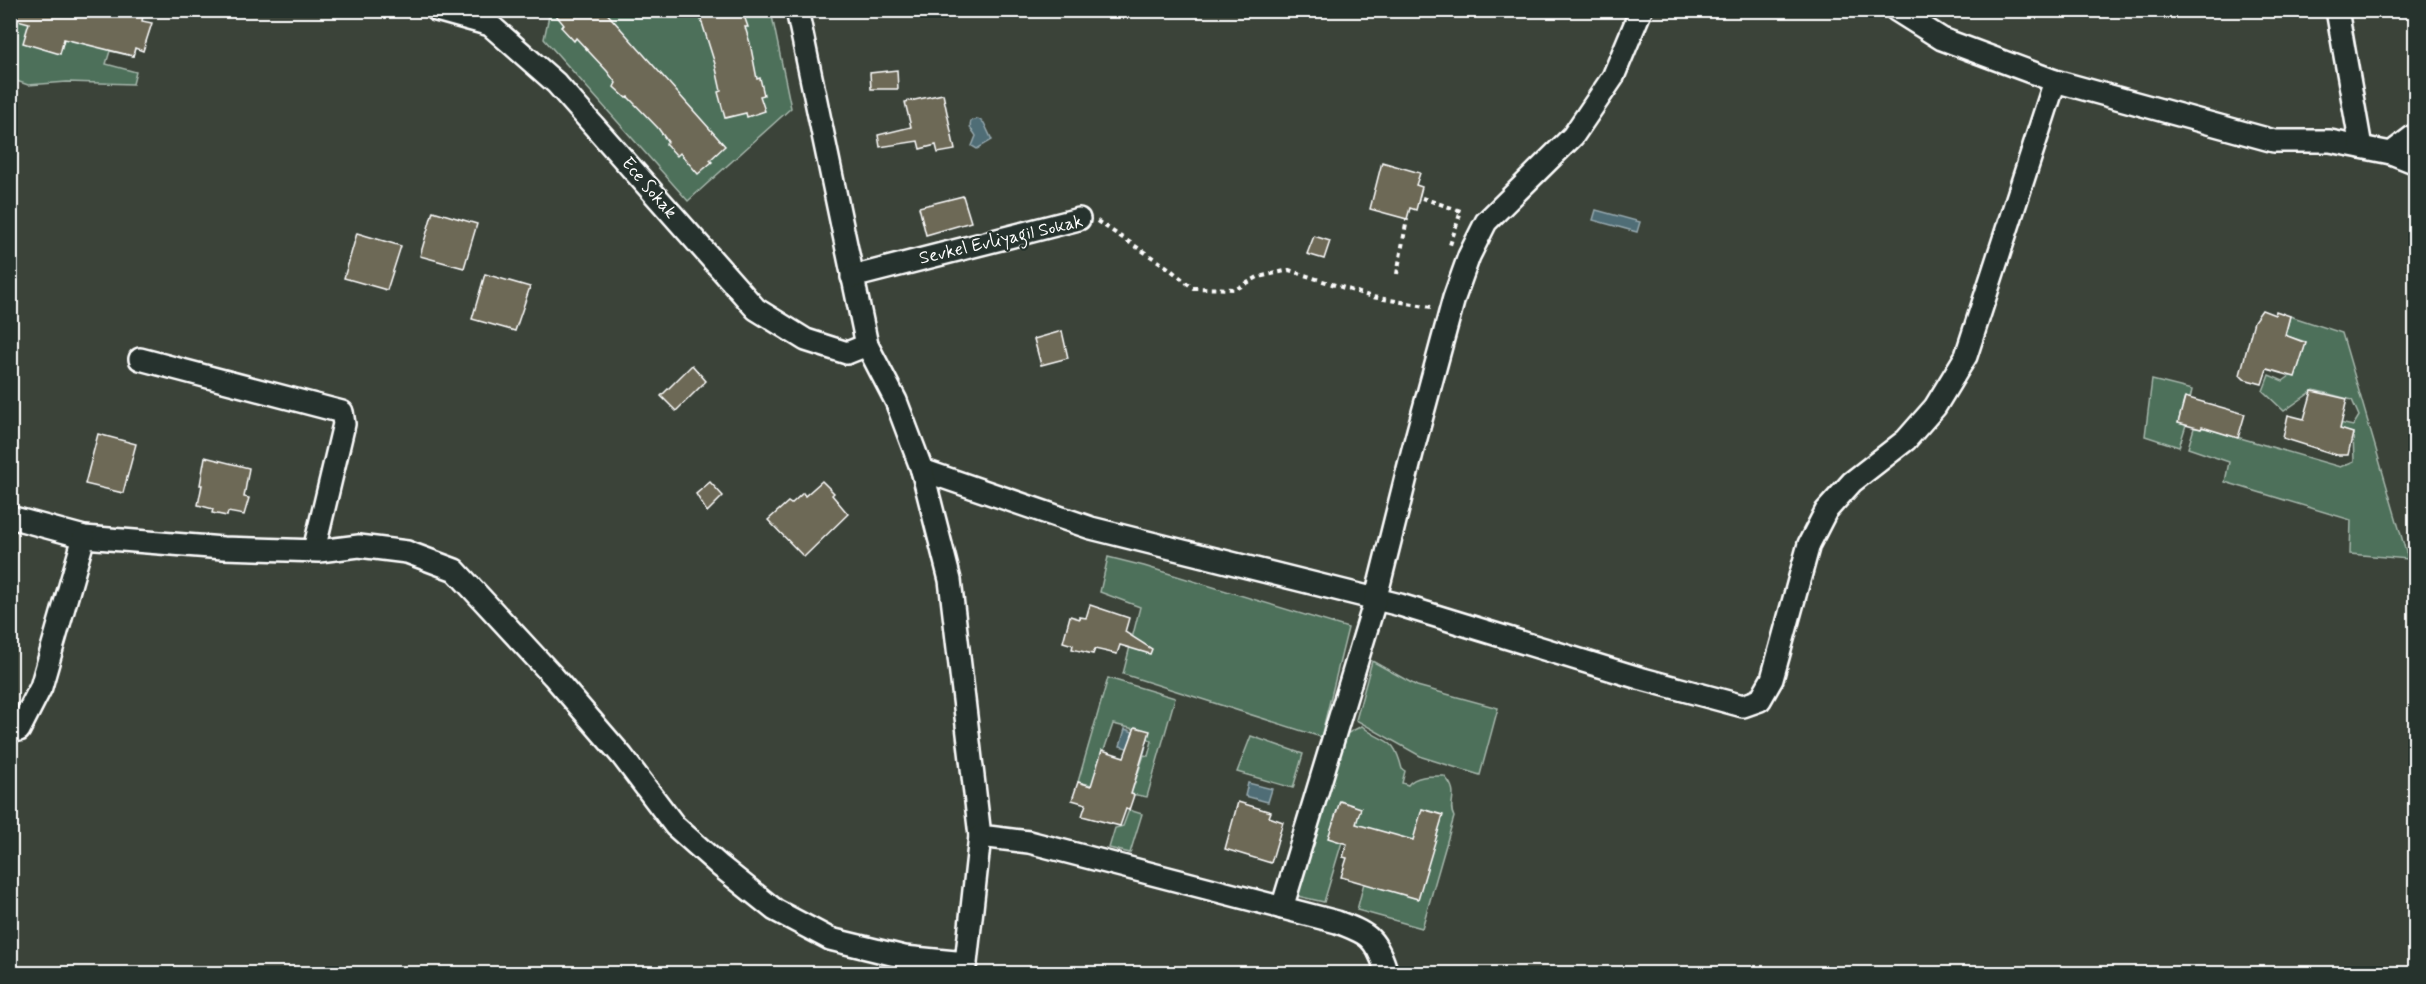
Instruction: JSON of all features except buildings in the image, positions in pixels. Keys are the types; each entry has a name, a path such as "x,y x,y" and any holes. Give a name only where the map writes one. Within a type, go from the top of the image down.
{"street":[{"name":"Ece Sokak","path":"436,10 490,25 556,83 756,309 806,340 847,353 867,345"},
{"path":"10,517 84,537 224,548 314,550 359,546 407,552 455,570 561,684 622,756 675,826 775,910 830,939 904,957 966,968 980,836 950,580 922,471 896,401 867,345 797,10"},
{"path":"1282,908 1375,601 1454,298 1469,256 1486,222 1573,136 1613,78 1641,10"},
{"path":"1896,10 1942,39 2055,81 2274,141 2330,141 2391,153 2415,163"},
{"path":"2337,10 2361,147"},
{"path":"922,471 1091,528 1375,601 1400,605 1640,678 1743,706 1760,700 1772,679 1809,544 1826,511 1852,482 1906,440 1935,407 1966,356 2055,81"},
{"path":"2391,153 2415,134"},
{"name":"Sevkel Evliyagil Sokak","path":"852,277 1079,219"},
{"path":"140,359 342,412 344,424 314,550"},
{"path":"19,730 41,687 84,537"},
{"path":"980,836 1029,842 1337,922 1359,930 1378,945 1385,967 1382,974"}],"path":[{"path":"1422,198 1461,211 1448,254"},
{"name":"Sevkel Evliyagil Sokak","path":"1079,219 1094,219 1167,267 1193,288 1236,289 1258,277 1289,270 1372,297 1433,308 1454,298"},
{"path":"1397,274 1407,219"}],"green space":[{"path":"11,11 144,11 133,56 110,51 106,64 136,72 133,84 67,82 28,85 11,79"},
{"path":"550,11 771,11 791,108 688,201 544,39"},
{"path":"2290,316 2342,333 2408,559 2350,554 2351,520 2225,482 2229,462 2188,448 2194,428 2206,428 2340,467 2354,461 2353,433 2334,428 2335,422 2353,426 2359,416 2352,400 2314,390 2284,411 2263,391 2269,375 2283,381 2297,371 2306,342 2290,337 2286,342 2274,343 2286,331"},
{"path":"2152,380 2192,390 2190,399 2185,398 2178,423 2186,425 2179,447 2145,436"},
{"path":"1108,557 1348,628 1321,737 1123,674 1140,607 1100,592"},
{"path":"1372,661 1417,686 1498,708 1480,775 1422,757 1356,720"},
{"path":"1108,678 1175,698 1147,797 1131,794 1144,755 1148,756 1152,741 1134,729 1113,724 1092,785 1078,782"},
{"path":"1362,726 1395,750 1402,769 1405,771 1402,783 1408,785 1420,778 1444,776 1452,788 1454,817 1422,928 1357,910 1364,883 1348,858 1343,857 1347,844 1342,842 1324,902 1297,896 1346,734"},
{"path":"1251,736 1303,754 1293,788 1237,772"},
{"path":"1129,810 1142,814 1130,853 1109,848 1115,828 1123,826"}],"water":[{"path":"978,119 984,123 992,140 977,149 972,146 976,136 970,126 971,121"},
{"path":"1596,210 1640,222 1637,232 1593,220"},
{"path":"1125,729 1133,732 1132,737 1147,741 1144,753 1120,746"},
{"path":"1248,783 1272,789 1268,802 1245,796"}]}
